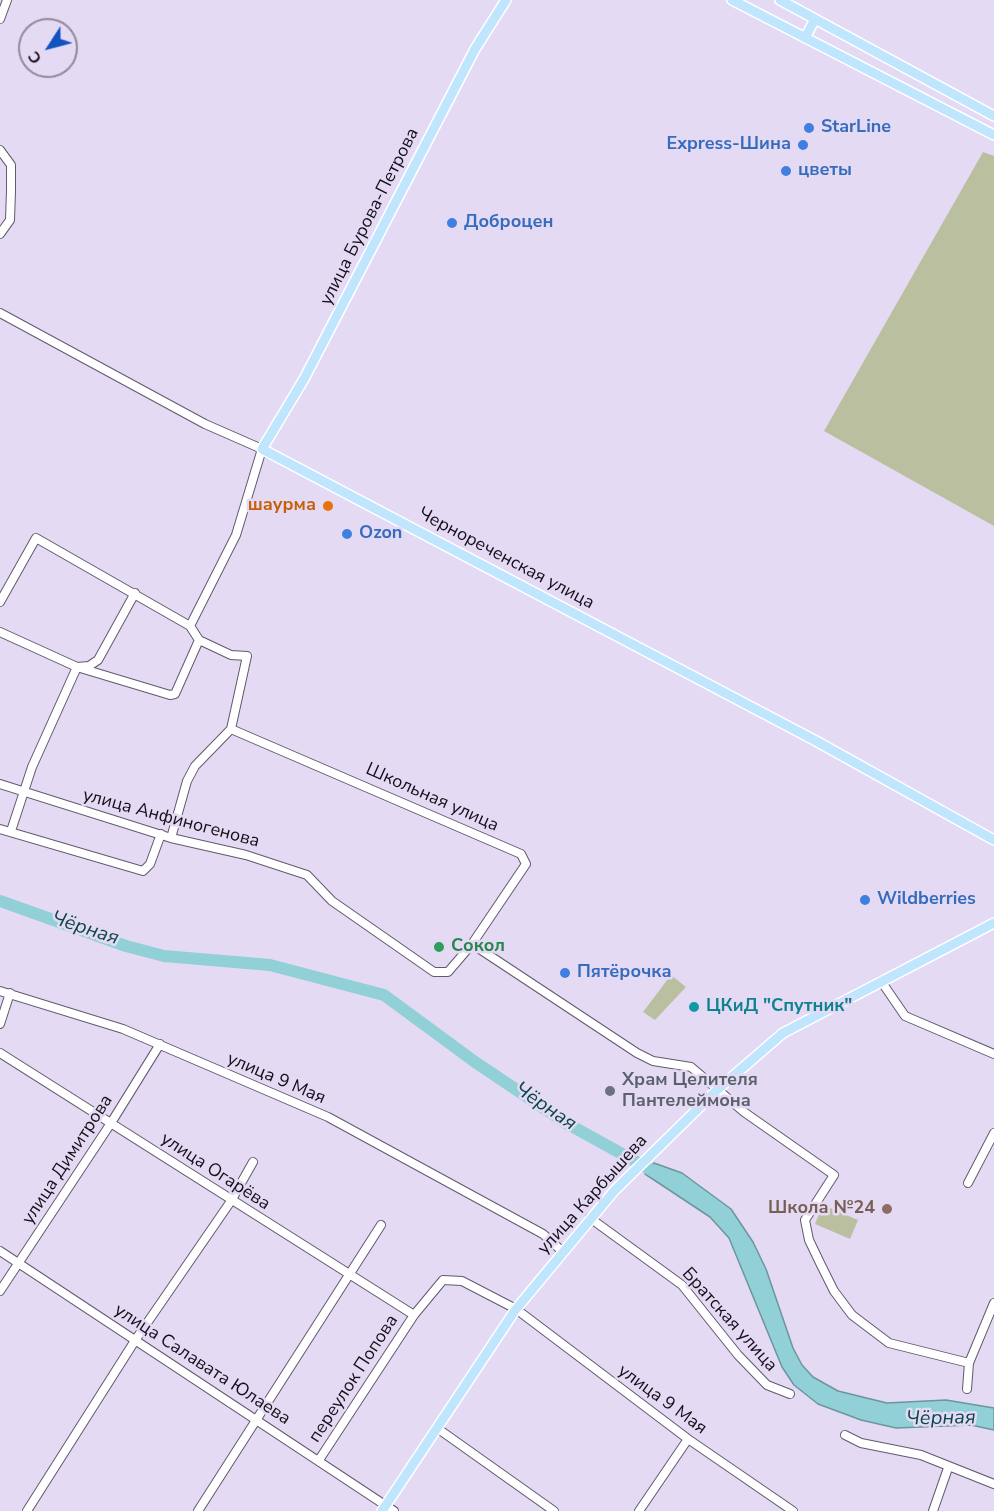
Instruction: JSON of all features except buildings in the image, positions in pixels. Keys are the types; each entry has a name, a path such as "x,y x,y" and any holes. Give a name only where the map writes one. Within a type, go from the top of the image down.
{"main road":[{"name":"улица Бурова-Петрова","path":"262,449 304,380 475,50 506,0"},
{"path":"732,0 994,135"},
{"path":"780,0 994,116"},
{"path":"805,38 815,19"},
{"name":"Чернореченская улица","path":"262,449 816,741 994,840"},
{"name":"улица Карбышева","path":"387,1509 437,1428 516,1309 590,1218 666,1139 717,1090 783,1033 994,923"}],"street":[{"path":"0,19 7,0"},
{"path":"0,150 11,165 10,220 0,234"},
{"name":"Чернореченская улица","path":"0,313 205,424 262,449"},
{"path":"190,626 236,535 262,449"},
{"path":"0,602 36,538 190,626 199,640 231,655 247,656 231,729 195,766 187,781 171,838"},
{"path":"77,667 89,666 98,660 135,593"},
{"path":"0,632 77,667 165,695 175,694 199,640"},
{"path":"98,660 110,676"},
{"path":"11,831 32,767 77,667"},
{"name":"Школьная улица","path":"231,729 521,854 526,864 472,944"},
{"name":"улица Анфиногенова","path":"0,784 171,838 246,855 300,872 332,894 332,901 437,974 448,972 472,944"},
{"path":"0,829 143,871 150,864 161,834"},
{"path":"472,944 637,1053 653,1061 691,1067 717,1090 834,1175 805,1220 809,1240 834,1291 852,1315 889,1343 969,1363"},
{"path":"881,981 905,1016 994,1054"},
{"name":"улица 9 Мая","path":"0,991 123,1029 328,1117 543,1234 563,1252"},
{"path":"0,1024 10,993"},
{"name":"улица Димитрова","path":"0,1291 111,1123 160,1044"},
{"name":"улица Огарёва","path":"0,1053 414,1315"},
{"path":"968,1183 994,1133"},
{"path":"27,1511 136,1339 231,1201 253,1162"},
{"name":"Братская улица","path":"590,1218 682,1285 745,1362 767,1385 790,1394"},
{"path":"198,1511 381,1225"},
{"name":"улица Салавата Юлаева","path":"0,1251 319,1460 387,1509"},
{"name":"улица 9 Мая","path":"414,1315 443,1280 462,1281 516,1309 688,1438 793,1511"},
{"path":"967,1389 969,1363 994,1303"},
{"name":"переулок Попова","path":"319,1460 414,1315"},
{"path":"437,1428 554,1511"},
{"path":"844,1435 861,1443 921,1455 948,1468 994,1484"},
{"path":"639,1511 688,1438"},
{"path":"933,1511 948,1468"}],"shaded area":[{"path":"983,152 994,156 994,526 824,431"},
{"path":"671,975 686,987 655,1020 643,1012"},
{"path":"823,1205 858,1220 850,1239 815,1224"}],"water":[{"path":"654,1163 682,1173 731,1209 753,1242 766,1269 793,1348 802,1365 813,1377 838,1391 887,1403 946,1400 994,1408 994,1430 971,1425 896,1428 861,1420 818,1404 794,1385 782,1367 729,1238 710,1217 645,1174"}],"waterway":[{"name":"Чёрная","path":"0,901 126,946 164,956 270,965 384,995 475,1062 566,1123 662,1176"}],"place":[{"name":"StarLine","path":"809,128"},
{"name":"Express-Шина","path":"803,145"},
{"name":"цветы","path":"786,171"},
{"name":"Доброцен","path":"452,223"},
{"name":"шаурма","path":"328,506"},
{"name":"Ozon","path":"347,534"},
{"name":"Wildberries","path":"865,900"},
{"name":"Сокол","path":"439,947"},
{"name":"Пятёрочка","path":"565,973"},
{"name":"ЦКиД \"Спутник\"","path":"694,1007"},
{"name":"Храм Целителя Пантелеймона","path":"610,1091"},
{"name":"Школа №24","path":"887,1209"}]}
